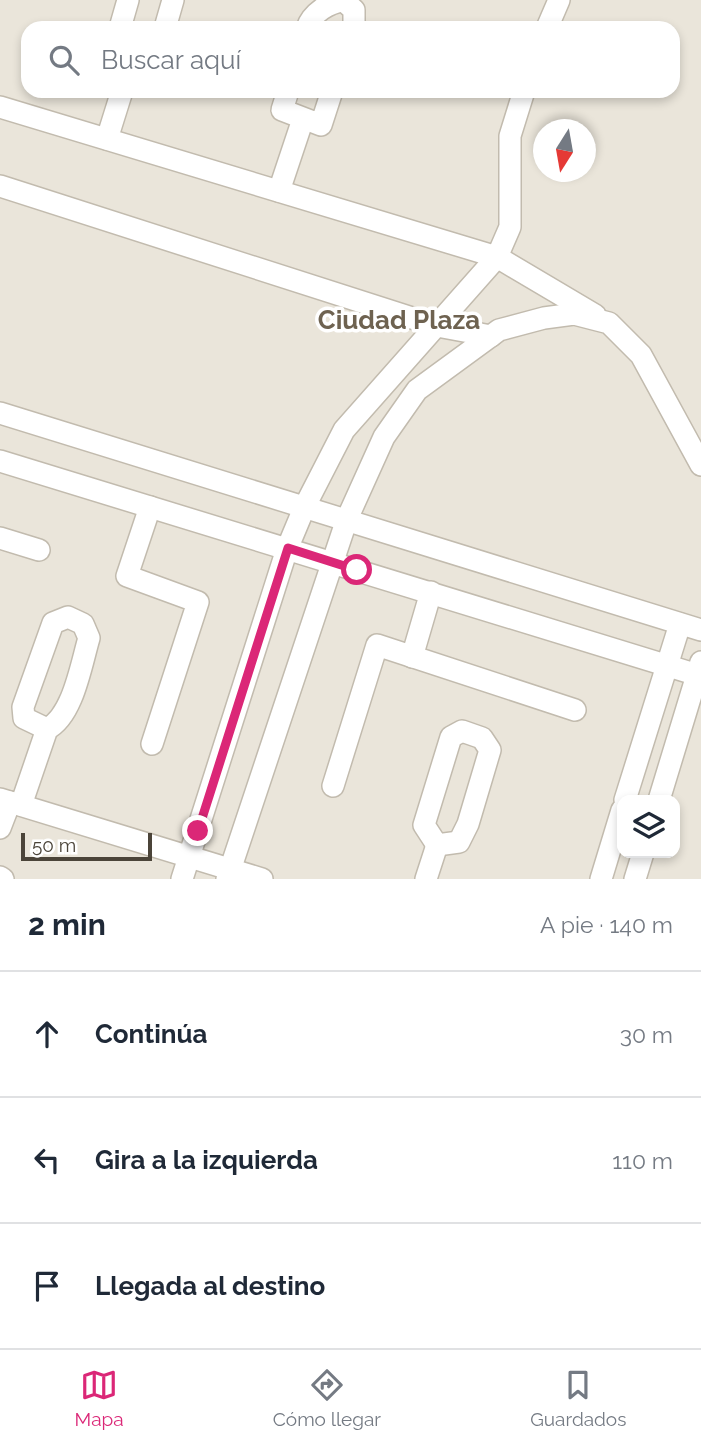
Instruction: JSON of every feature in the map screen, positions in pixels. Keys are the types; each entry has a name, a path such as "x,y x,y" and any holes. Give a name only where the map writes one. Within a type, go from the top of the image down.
{"street":[{"path":"122,21 128,0"},
{"path":"167,21 173,0"},
{"path":"550,21 559,0"},
{"path":"310,21 331,2 344,1 354,10 354,21"},
{"path":"107,139 120,98"},
{"path":"286,98 282,110 321,125 330,98"},
{"path":"182,879 288,548 305,506 344,430 497,257 510,227 510,135 522,98"},
{"path":"0,107 497,257 609,323 641,355 701,465"},
{"path":"279,191 303,119"},
{"path":"0,186 437,326 491,336"},
{"path":"229,874 347,519 384,436 417,390 499,330 544,318 574,314 609,323"},
{"path":"0,413 701,630"},
{"path":"0,461 667,664 700,671 661,795"},
{"path":"150,507 127,576 198,602 152,744"},
{"path":"0,538 39,550"},
{"path":"412,657 431,592"},
{"path":"0,828 10,802 47,729 56,725 65,713 89,638 83,624 68,617 53,624 23,707 24,718 47,729"},
{"path":"627,795 680,624"},
{"path":"333,786 377,645 575,710"},
{"path":"463,731 482,738 490,750 468,824 458,842 437,845 424,825 451,737 463,731"},
{"path":"10,802 189,856 229,874 262,879"},
{"path":"601,879 617,826"},
{"path":"426,879 437,845"},
{"path":"635,879 641,858"}],"shaded area":[{"path":"0,0 701,0 701,879 0,879"}],"district":[{"name":"Ciudad Plaza","path":"399,320"}],"route":[{"path":"198,831 288,548 357,570"}]}
